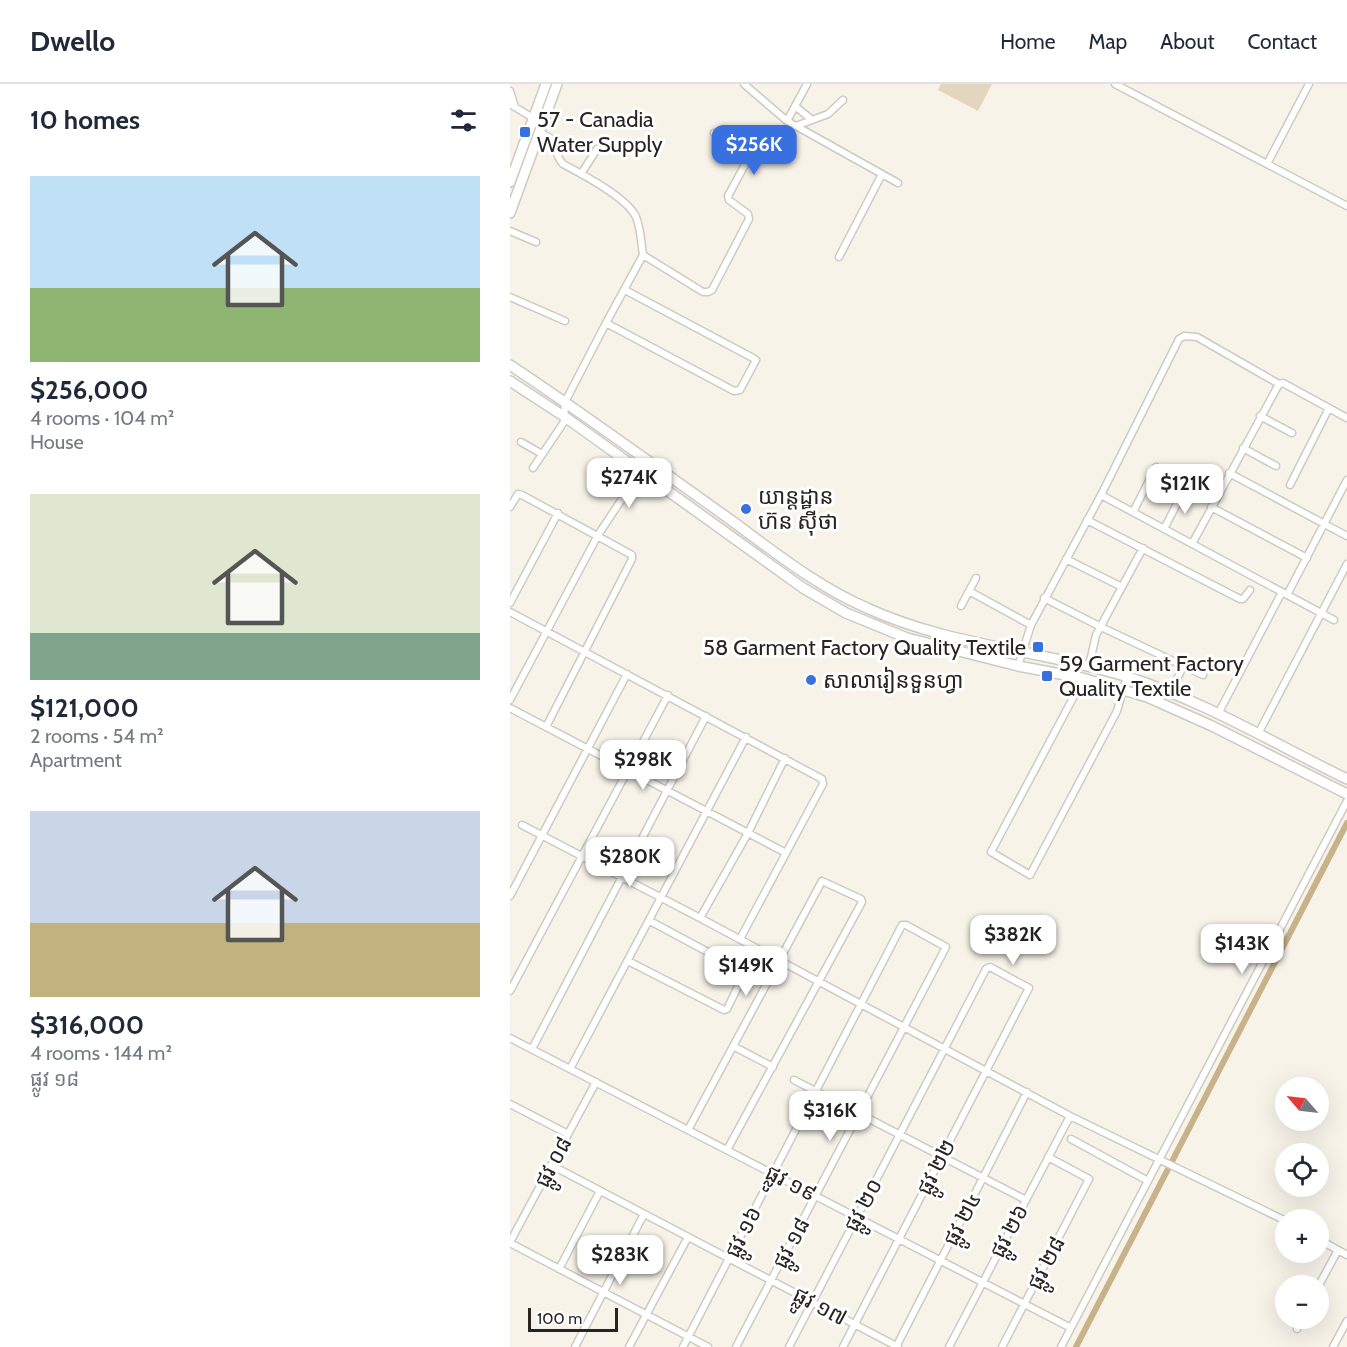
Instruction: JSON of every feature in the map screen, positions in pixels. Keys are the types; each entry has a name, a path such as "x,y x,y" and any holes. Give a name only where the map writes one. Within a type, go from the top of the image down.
{"main road":[{"path":"510,182 546,84"},
{"path":"510,213 557,84"},
{"path":"510,365 825,586 880,614 911,625 1127,676 1218,714 1347,779"},
{"path":"510,381 565,417 818,597 873,626 907,638 1018,666 1082,678 1123,689 1168,705 1347,794"},
{"path":"818,597 825,586"},
{"path":"873,626 880,614"}],"street":[{"path":"744,84 787,121 898,183"},
{"path":"787,121 807,84"},
{"path":"1115,84 1347,206"},
{"path":"1267,164 1309,84"},
{"path":"510,91 513,106 533,118"},
{"path":"796,126 828,114 843,99"},
{"path":"795,106 812,120"},
{"path":"533,468 564,422 565,402 643,255 637,221 633,212 617,197 563,164 557,156 553,139 539,133"},
{"path":"643,255 703,292 712,290 748,219 748,214 729,200 748,159 745,153 714,133"},
{"path":"581,174 597,149"},
{"path":"839,257 882,174"},
{"path":"510,231 536,242"},
{"path":"606,323 734,391 738,392 743,384 756,360 625,290"},
{"path":"510,297 565,321"},
{"path":"1018,666 1020,652 1044,598 1101,495 1179,339 1184,336 1197,337 1279,384 1283,383 1347,418"},
{"path":"1192,544 1279,384"},
{"path":"1290,485 1329,408"},
{"path":"1260,416 1292,433"},
{"path":"521,442 542,454"},
{"path":"1243,448 1276,466"},
{"path":"510,700 598,535 648,460"},
{"path":"1133,512 1156,467"},
{"path":"1229,473 1347,536"},
{"path":"1218,714 1284,593 1307,558 1347,480"},
{"path":"1164,529 1184,490"},
{"path":"510,507 518,494 558,513 632,555 546,727"},
{"path":"1101,495 1334,620"},
{"path":"1211,507 1307,558"},
{"path":"510,603 558,513"},
{"path":"1087,520 1240,599 1243,599 1250,590"},
{"path":"1089,666 1101,627 1143,548"},
{"path":"1066,559 1122,587"},
{"path":"1258,735 1347,564"},
{"path":"961,606 976,578"},
{"path":"969,591 1031,625"},
{"path":"1044,598 1203,675"},
{"path":"510,612 785,758 823,781 740,939"},
{"path":"1171,693 1183,666"},
{"path":"510,896 627,674"},
{"path":"1082,678 991,852 1030,875 1117,711 1127,676"},
{"path":"510,992 668,695"},
{"path":"510,708 786,853"},
{"path":"532,1049 706,716"},
{"path":"570,1069 746,738"},
{"path":"700,918 748,833 785,758"},
{"path":"1061,1347 1347,801"},
{"path":"522,825 1070,1116 1275,1216"},
{"path":"688,1130 822,881 852,894 862,900 727,1150"},
{"path":"628,961 723,1010 727,1009 745,972 650,921"},
{"name":"ផ្លូវ ១៦","path":"682,1347 902,925 906,924 946,947"},
{"name":"ផ្លូវ ១៨","path":"736,1347 946,947"},
{"name":"ផ្លូវ ២២","path":"843,1347 1029,988 987,967"},
{"name":"ផ្លូវ ២០","path":"789,1347 987,967"},
{"name":"ផ្លូវ ១៩","path":"510,1038 1071,1328"},
{"path":"734,1046 773,1066"},
{"path":"794,1080 1026,1200"},
{"name":"ផ្លូវ ០៨","path":"510,1243 596,1082"},
{"name":"ផ្លូវ ២៤","path":"897,1347 1027,1092"},
{"path":"510,1104 568,1134"},
{"name":"ផ្លូវ ២៦","path":"949,1347 1070,1116"},
{"path":"1071,1139 1148,1181"},
{"name":"ផ្លូវ ២៨","path":"1002,1347 1089,1179 1048,1157"},
{"name":"ផ្លូវ ១៧","path":"551,1165 897,1347"},
{"path":"559,1269 600,1191"},
{"path":"575,1347 644,1214"},
{"path":"629,1347 688,1237"},
{"path":"510,1243 708,1347"},
{"path":"1329,1245 1347,1255"},
{"path":"1324,1275 1338,1250"},
{"path":"1333,1347 1346,1323"}],"shaded area":[{"path":"941,84 992,84 978,111 938,90"}],"waterway":[{"path":"1076,1347 1347,823"}],"place":[{"name":"57 - Canadia Water Supply","path":"525,132"},
{"name":"យាន្ដដ្ឋាន ហ៊ន ស៊ីថា","path":"746,509"},
{"name":"58 Garment Factory Quality Textile","path":"1038,647"},
{"name":"59 Garment Factory Quality Textile","path":"1047,676"},
{"name":"សាលារៀនទួនហ្វា","path":"811,680"}]}
